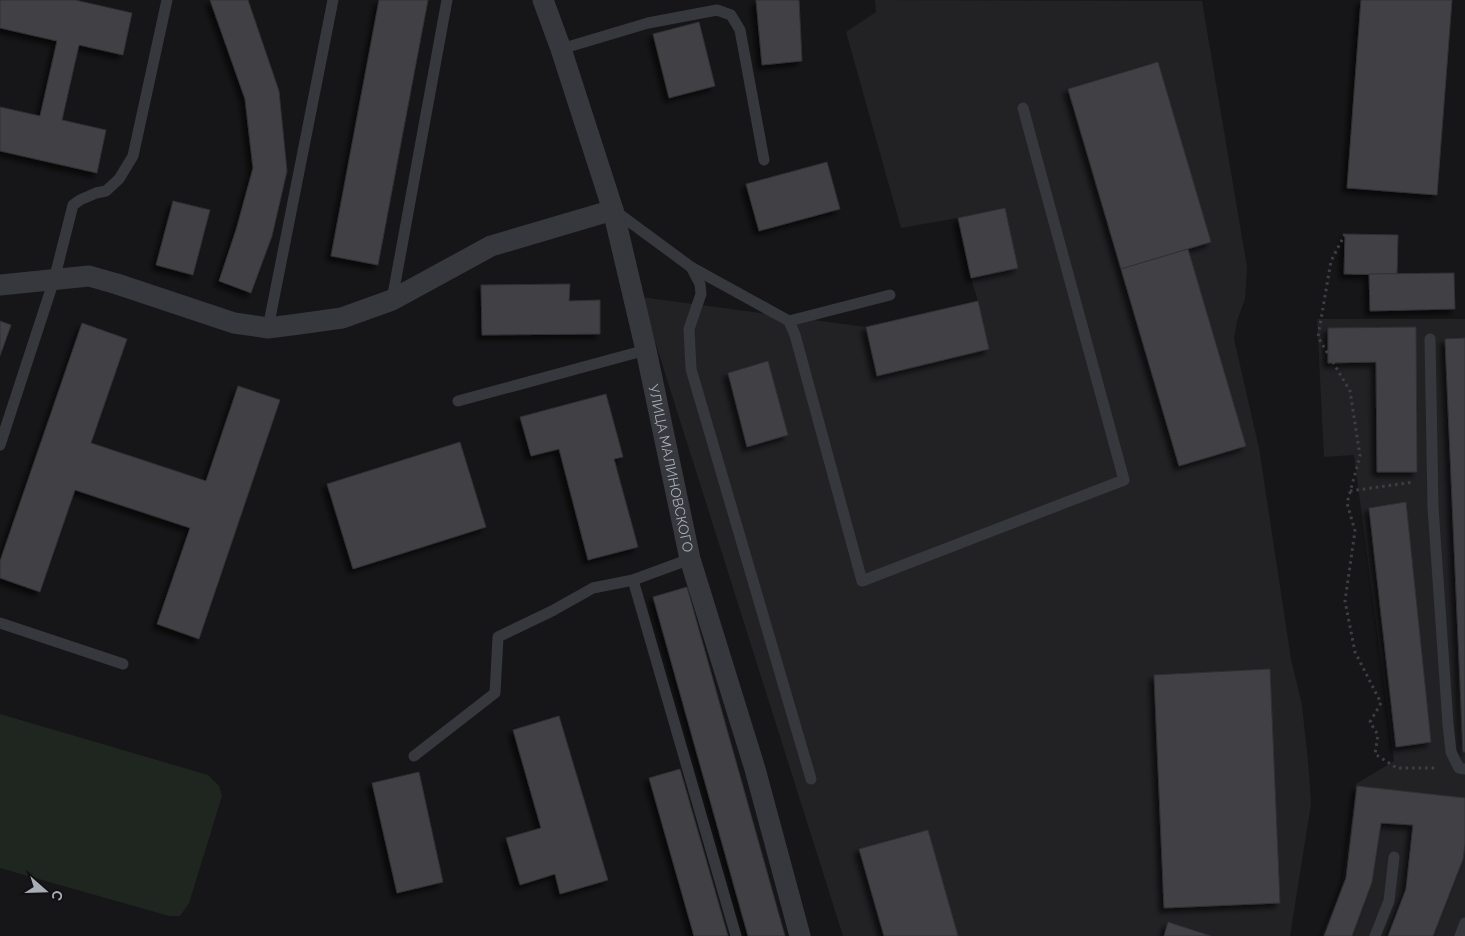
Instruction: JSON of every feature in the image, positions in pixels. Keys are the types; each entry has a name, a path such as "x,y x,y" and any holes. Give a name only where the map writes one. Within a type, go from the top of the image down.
{"street":[{"name":"УЛИЦА МАЛИНОВСКОГО","path":"543,0 561,49 613,210 646,350 690,559 755,769 800,936"},
{"path":"0,285 89,276 234,323 268,328 342,318 392,300 491,246 613,210"}],"lane":[{"path":"0,445 54,280 73,205 80,200 106,191 119,179 132,156 167,0"},
{"path":"268,328 333,0"},
{"path":"392,300 447,0"},
{"path":"561,49 648,23 718,10 731,15 740,30 764,160"},
{"path":"613,210 691,267 789,321 795,335 862,581 1124,480 1023,108"},
{"path":"691,267 700,284 701,294 688,330 691,369 811,779"},
{"path":"789,321 890,295"},
{"path":"1430,339 1432,479 1448,724 1451,752 1462,769"},
{"path":"458,401 646,350"},
{"path":"414,756 495,694 498,637 552,611 593,588 633,580 690,559"},
{"path":"633,580 736,936"},
{"path":"0,622 123,664"},
{"path":"1375,936 1389,901 1394,857"},
{"path":"1460,936 1465,924"}],"path":[{"path":"1345,234 1331,261 1318,337 1350,391 1360,456 1347,503 1355,531 1345,601 1354,652 1381,703 1370,722 1378,736 1375,754 1397,768 1462,769"},
{"path":"1350,491 1432,479"}],"shaded area":[{"path":"875,0 1202,1 1247,267 1245,299 1237,321 1234,339 1259,448 1291,659 1302,705 1308,761 1311,804 1290,936 843,936 641,297 866,327 978,301 958,218 901,228 846,32 876,12"},
{"path":"1317,319 1465,319 1465,936 1321,936 1342,885 1356,784 1394,761 1354,455 1324,457"},
{"path":"0,714 208,775 219,786 222,796 189,903 180,916 169,916 0,868"}],"building":[{"path":"0,0 75,0 132,13 123,55 79,45 62,120 106,130 97,173 0,151 0,107 40,116 57,41 0,28"},
{"path":"210,0 248,0 279,91 287,171 272,236 251,293 219,281 236,230 253,168 245,99"},
{"path":"379,0 428,0 378,265 331,256"},
{"path":"756,0 799,0 802,61 762,65"},
{"path":"1361,0 1452,0 1437,195 1347,188"},
{"path":"699,22 715,86 669,98 653,34"},
{"path":"1158,62 1211,242 1121,269 1068,89"},
{"path":"827,162 840,209 759,231 746,184"},
{"path":"173,201 210,210 193,275 156,265"},
{"path":"1005,208 1018,268 971,278 958,218"},
{"path":"1345,234 1398,235 1397,275 1344,274"},
{"path":"1188,249 1246,446 1179,466 1121,269"},
{"path":"1454,273 1455,309 1370,311 1369,274"},
{"path":"570,284 569,301 600,300 600,334 482,335 481,285"},
{"path":"978,301 989,349 877,376 866,327"},
{"path":"0,321 11,325 0,356"},
{"path":"82,323 127,339 91,443 206,481 238,386 280,400 199,639 157,624 190,528 75,490 40,592 0,578 0,561"},
{"path":"1416,327 1417,472 1377,472 1376,362 1328,363 1328,328"},
{"path":"1465,338 1465,752 1463,752 1445,339"},
{"path":"768,361 788,435 747,447 728,373"},
{"path":"606,394 623,457 614,459 638,547 588,560 559,449 531,456 520,417"},
{"path":"460,442 486,527 353,569 327,484"},
{"path":"1406,502 1431,742 1396,747 1369,508"},
{"path":"687,587 785,936 748,936 653,597"},
{"path":"1270,669 1280,903 1164,908 1154,675"},
{"path":"559,716 608,880 560,894 555,874 520,885 506,838 541,828 513,730"},
{"path":"680,769 728,936 694,936 649,778"},
{"path":"419,772 443,882 397,893 372,783"},
{"path":"1357,786 1465,798 1465,844 1463,859 1433,936 1388,936 1406,889 1413,825 1381,823 1372,882 1352,936 1324,936 1346,878"},
{"path":"928,830 958,936 884,936 859,849"},
{"path":"1168,922 1211,936 1164,936"}]}
